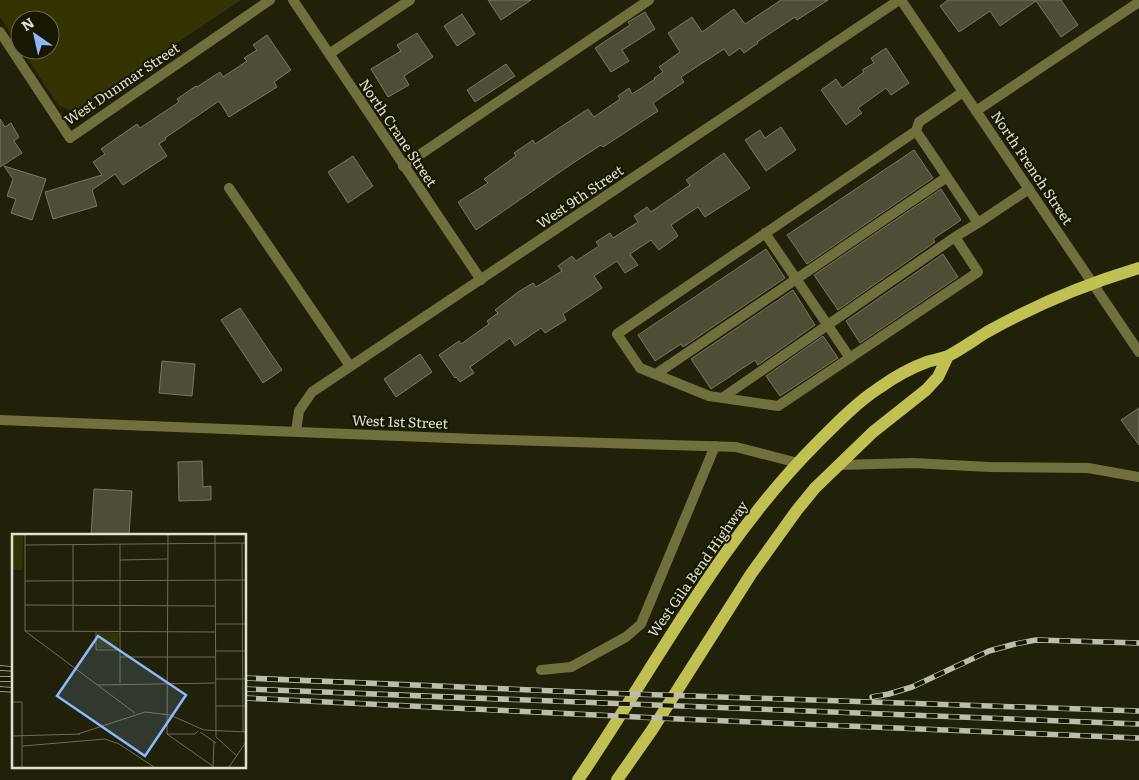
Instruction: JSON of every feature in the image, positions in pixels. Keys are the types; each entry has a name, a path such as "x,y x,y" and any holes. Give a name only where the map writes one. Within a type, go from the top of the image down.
{"main road":[{"name":"West Gila Bend Highway","path":"578,780 676,626 732,544 754,514 798,463 838,422 878,388 910,370 927,362 948,356 1020,315 1092,283 1139,268"},
{"path":"617,780 652,730 776,537 815,488 873,432 926,390 938,377 948,356"}],"street":[{"name":"West Dunmar Street","path":"0,32 70,138 270,0"},
{"name":"North Crane Street","path":"293,0 403,166 482,280"},
{"path":"329,54 410,0"},
{"path":"403,166 649,0"},
{"name":"North French Street","path":"900,0 1139,352"},
{"name":"West 9th Street","path":"296,431 299,411 312,392 900,0"},
{"path":"976,111 1139,2"},
{"path":"955,238 978,272 778,406 709,396 640,368 617,334 916,131 919,122 963,92"},
{"path":"916,131 978,223"},
{"path":"656,374 947,177"},
{"path":"229,188 350,366"},
{"path":"722,398 1029,189"},
{"path":"765,234 850,358"},
{"name":"West 1st Street","path":"0,420 736,447 798,463"},
{"path":"541,670 571,667 626,637 641,624 715,446"},
{"path":"839,465 913,463 989,467 1088,468 1139,477"}],"shaded area":[{"path":"0,0 241,0 78,109 69,110 58,105 29,60 60,60 60,10 10,10 10,32 0,17"}],"building":[{"path":"488,0 531,0 501,20"},
{"path":"781,0 828,0 797,20 795,17 744,53 740,48 729,56 724,49 681,77 684,82 653,103 658,111 603,147 601,145 573,163 476,230 458,202 488,183 484,179 516,156 514,153 533,140 535,144 588,109 594,117 620,99 618,96 629,88 632,94 655,79 663,72 659,67 680,52 668,33 692,17 702,32 734,9 745,24"},
{"path":"948,0 1061,0 1078,25 1061,37 1036,1 1000,26 990,11 959,32 940,6"},
{"path":"645,12 655,29 622,50 629,61 611,72 595,48 630,25 628,22"},
{"path":"462,14 475,34 457,46 444,26"},
{"path":"417,33 433,57 404,76 409,85 388,97 371,69 401,51 397,45"},
{"path":"267,35 291,70 274,82 277,87 229,117 219,101 159,144 167,156 123,185 115,174 92,190 97,206 53,219 45,192 102,175 93,162 105,154 101,149 137,124 140,128 179,102 177,99 196,86 220,72 223,77 247,61 244,58 257,50 253,45"},
{"path":"886,48 909,83 891,95 886,88 858,108 862,113 846,125 821,90 836,79 842,88 864,72 862,70 874,63 871,58"},
{"path":"506,64 515,76 475,102 467,90"},
{"path":"0,119 5,127 11,123 19,137 14,141 22,153 0,167"},
{"path":"781,127 796,150 766,171 745,140 760,130 765,138"},
{"path":"914,150 933,178 807,264 787,235"},
{"path":"724,153 750,188 705,217 698,207 671,225 678,236 659,250 651,240 630,254 638,265 625,273 617,261 594,276 602,288 563,314 566,320 545,333 541,328 515,346 510,338 470,367 474,373 460,382 455,378 439,355 459,341 461,344 489,324 487,321 498,313 495,310 518,292 533,283 536,287 562,271 558,266 572,256 576,261 599,246 596,242 610,233 613,238 638,222 634,216 647,207 651,212 690,185 686,180"},
{"path":"353,156 373,186 348,203 328,172"},
{"path":"4,166 46,179 32,220 11,213 16,199 7,196 13,179"},
{"path":"941,189 961,220 933,239 935,242 838,310 814,275"},
{"path":"766,249 785,278 683,347 681,344 655,361 638,335"},
{"path":"943,254 958,277 860,343 846,321"},
{"path":"793,290 815,325 758,365 755,360 711,389 691,359"},
{"path":"240,308 282,370 263,383 221,320"},
{"path":"823,336 838,358 780,396 766,376"},
{"path":"420,354 432,372 396,397 384,379"},
{"path":"162,361 195,364 192,396 159,393"},
{"path":"1139,408 1139,445 1121,420"},
{"path":"202,461 203,487 211,486 211,500 179,501 178,462"},
{"path":"94,489 132,491 129,534 91,534"}],"railway":[{"path":"872,697 912,687 989,651 1015,644 1036,640 1139,643"},
{"path":"0,668 12,669"},
{"path":"246,678 603,693 1139,711"},
{"path":"0,679 12,679"},
{"path":"0,689 12,690"},
{"path":"246,689 1139,724"},
{"path":"246,698 679,719 1139,738"}]}
